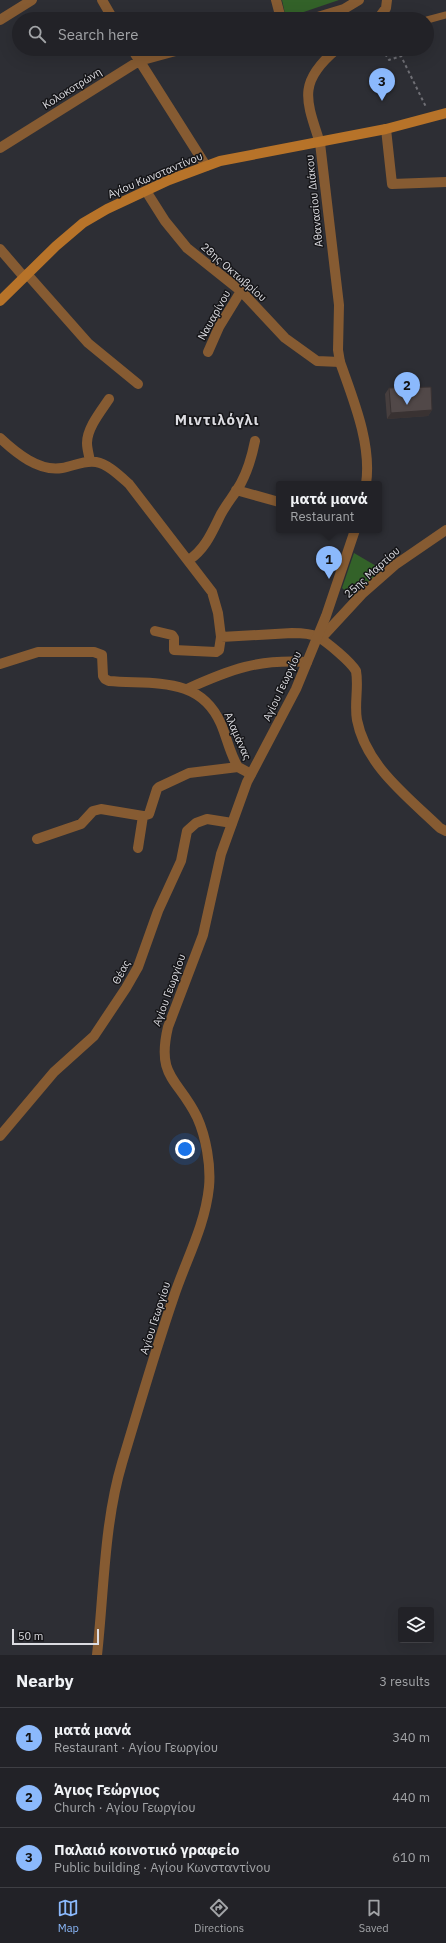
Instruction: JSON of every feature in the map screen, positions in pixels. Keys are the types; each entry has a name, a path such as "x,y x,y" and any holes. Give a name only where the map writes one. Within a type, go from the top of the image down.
{"main road":[{"name":"Αγίου Κωνσταντίνου","path":"0,302 25,276 83,223 107,209 169,180 206,166 234,158 386,130 446,114"}],"street":[{"path":"13,12 32,0"},
{"path":"102,0 110,12"},
{"path":"276,0 279,12"},
{"path":"334,12 344,9 359,0"},
{"path":"383,12 386,8 387,0"},
{"path":"0,20 12,12"},
{"path":"136,56 206,166"},
{"name":"Κολοκοτρώνη","path":"0,148 139,61 157,56"},
{"name":"Αθανασίου Διάκου","path":"330,56 316,70 311,80 308,88 308,109 320,143 339,305 340,362"},
{"path":"386,130 392,184 446,182"},
{"name":"28ης Οκτωβρίου","path":"146,191 165,221 187,248 241,291 285,338 317,361 340,362"},
{"path":"0,249 88,343 138,384"},
{"name":"Ναυαρίνου","path":"208,352 219,327 241,291"},
{"path":"340,362 364,439 367,461 366,481"},
{"path":"90,461 86,444 87,437 109,398"},
{"path":"0,438 10,447 41,466 61,468 90,461 97,462 114,471 129,484 189,560 212,592 218,613 221,637 220,650 216,652 174,650 174,638 172,635 154,630"},
{"path":"189,560 201,551 236,490 249,464 255,441"},
{"path":"236,490 276,501"},
{"name":"25ης Μαρτίου","path":"318,637 325,634 362,594 395,565 446,530"},
{"name":"Αγίου Γεωργίου","path":"98,1655 112,1512 119,1477 174,1295 191,1252 207,1203 209,1185 208,1159 204,1137 196,1116 172,1081 167,1069 165,1061 165,1040 179,994 203,935 221,854 232,823 251,774 296,689 336,590 355,533"},
{"path":"221,637 302,633 318,637 337,650 356,671 357,718 361,736 367,750 377,764 398,787 440,828 446,831"},
{"path":"0,664 38,652 94,652 102,655 104,676 105,679 109,681 175,685 187,689 214,676 259,663 307,662"},
{"name":"Αλαμάνας","path":"187,689 206,702 217,716 238,767 251,774"},
{"path":"37,839 81,824 93,812 101,809 143,816 149,814 159,787 186,774 238,767"},
{"path":"138,848 143,816"},
{"name":"Θέας","path":"0,1136 54,1072 94,1036 126,988 138,967 168,888 181,861 187,831 196,823 207,819 232,823"}],"lane":[{"path":"434,18 446,15"}],"path":[{"path":"386,56 389,60 401,56 432,118"}],"green space":[{"path":"282,0 339,0 304,12 285,12"},
{"path":"354,553 383,570 355,599 342,588"}],"building":[{"path":"431,387 432,410 391,413 389,388"}],"place":[{"name":"Παλαιό κοινοτικό γραφείο","path":"382,101"},
{"name":"Άγιος Γεώργιος","path":"407,405"},
{"name":"ματά μανά","path":"329,579"}],"district":[{"name":"Μιντιλόγλι","path":"217,420"}]}
